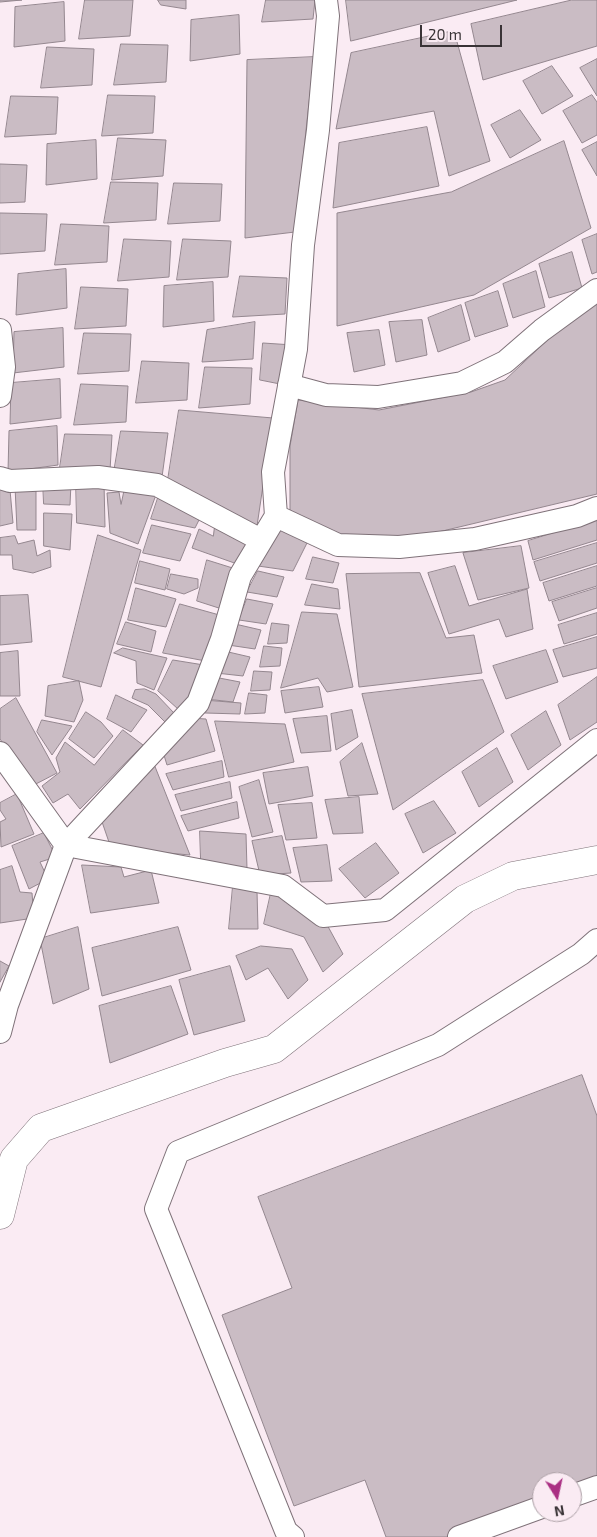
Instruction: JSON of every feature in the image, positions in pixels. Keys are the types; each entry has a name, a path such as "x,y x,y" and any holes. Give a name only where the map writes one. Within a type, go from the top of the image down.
{"street":[{"path":"0,1032 7,1005 66,845 198,703 222,639 240,576 276,516 273,472 296,349 303,245 318,130 328,16 326,0"},
{"path":"290,385 326,395 378,398 462,383 505,362 542,330 597,290"},
{"path":"0,330 4,367 0,396"},
{"path":"0,478 10,481 98,477 157,485 261,540"},
{"path":"276,516 338,545 399,547 475,538 576,516 597,508"},
{"path":"0,753 66,845 283,886 323,916 385,910 597,740"},
{"path":"0,1215 4,1168 41,1128 225,1063 274,1049 465,899 513,876 597,860"},
{"path":"292,1537 286,1531 156,1209 178,1152 438,1045 581,954 597,940"},
{"path":"582,1492 597,1487"},
{"path":"459,1537 532,1511"}],"building":[{"path":"0,0 22,0 0,2"},
{"path":"85,0 133,0 130,36 79,39"},
{"path":"158,0 186,0 186,9 161,5"},
{"path":"266,0 315,0 313,19 262,22"},
{"path":"346,0 517,0 351,41"},
{"path":"572,0 597,0 597,46 483,80 471,24"},
{"path":"64,2 65,41 14,47 15,7"},
{"path":"239,15 240,54 190,61 191,20"},
{"path":"454,31 490,161 449,176 434,111 336,129 351,53"},
{"path":"121,44 168,45 166,82 114,85"},
{"path":"47,47 94,49 92,85 41,88"},
{"path":"314,57 295,232 245,238 247,60"},
{"path":"597,59 597,96 580,68"},
{"path":"552,66 573,96 542,114 523,81"},
{"path":"108,95 155,96 153,133 102,136"},
{"path":"592,95 597,102 597,135 582,143 563,111"},
{"path":"11,96 58,97 56,134 5,137"},
{"path":"520,110 541,140 510,158 491,125"},
{"path":"427,127 439,186 333,208 339,143"},
{"path":"118,138 166,140 163,176 112,180"},
{"path":"96,140 97,179 46,185 47,144"},
{"path":"564,141 591,228 474,295 337,326 337,213 451,192"},
{"path":"597,142 597,176 582,150"},
{"path":"0,164 27,165 25,202 0,203"},
{"path":"111,182 158,183 156,220 104,223"},
{"path":"174,183 222,184 220,221 168,224"},
{"path":"0,213 47,214 45,251 0,254"},
{"path":"61,224 109,226 107,262 55,265"},
{"path":"597,234 597,272 592,274 582,240"},
{"path":"124,239 171,241 169,277 118,281"},
{"path":"183,239 231,241 228,277 177,280"},
{"path":"572,252 582,288 549,298 539,264"},
{"path":"66,269 67,308 16,315 18,274"},
{"path":"536,271 545,307 513,318 503,284"},
{"path":"240,276 287,278 285,314 233,317"},
{"path":"213,282 214,321 163,327 164,286"},
{"path":"81,287 128,289 126,326 75,329"},
{"path":"498,291 508,326 475,337 465,303"},
{"path":"597,302 597,494 409,539 332,534 290,512 290,446 298,400 379,410 471,392 505,380 557,331"},
{"path":"461,305 470,340 438,352 428,318"},
{"path":"422,320 427,355 396,362 389,322"},
{"path":"255,322 253,359 202,362 207,330"},
{"path":"63,328 64,367 13,373 14,332"},
{"path":"379,330 385,365 354,372 347,333"},
{"path":"84,333 131,334 129,371 78,374"},
{"path":"263,343 293,345 285,385 260,380"},
{"path":"142,361 189,363 187,400 136,403"},
{"path":"205,367 252,368 250,404 199,408"},
{"path":"60,379 61,418 10,424 11,383"},
{"path":"81,384 128,386 126,422 74,425"},
{"path":"179,410 273,418 257,526 167,486"},
{"path":"57,426 58,465 8,472 9,431"},
{"path":"121,431 168,433 162,477 114,472"},
{"path":"65,434 112,435 110,471 59,474"},
{"path":"76,481 104,483 105,527 77,523"},
{"path":"43,482 71,483 70,505 44,504"},
{"path":"36,483 36,530 17,530 15,486"},
{"path":"126,483 157,492 138,544 110,533 107,493 119,492 121,504"},
{"path":"0,485 10,490 13,523 0,526"},
{"path":"161,489 202,514 195,528 151,519"},
{"path":"44,513 72,514 70,550 44,546"},
{"path":"216,518 250,538 240,565 192,548 199,529 213,536"},
{"path":"597,520 597,540 533,560 528,541"},
{"path":"152,525 191,534 180,561 143,553"},
{"path":"278,525 307,543 293,571 258,566"},
{"path":"98,535 141,550 101,687 63,677"},
{"path":"15,536 18,544 34,540 37,556 50,550 51,567 33,573 13,569 12,555 0,555 0,538"},
{"path":"597,543 597,563 540,581 534,562"},
{"path":"521,546 529,588 478,600 463,553"},
{"path":"313,557 339,563 333,583 306,579"},
{"path":"207,560 239,570 225,610 197,601"},
{"path":"140,561 170,569 165,590 135,583"},
{"path":"455,566 469,606 527,589 533,629 506,637 499,619 449,634 428,573"},
{"path":"597,566 597,586 549,601 543,583"},
{"path":"258,571 284,577 277,597 247,592"},
{"path":"420,573 446,638 474,635 482,673 359,687 346,574"},
{"path":"171,574 198,579 198,588 184,594 167,589"},
{"path":"312,584 338,589 340,609 305,605"},
{"path":"136,588 176,599 166,627 128,620"},
{"path":"597,588 597,608 559,621 552,602"},
{"path":"28,595 32,642 0,645 0,596"},
{"path":"247,599 273,604 266,624 239,620"},
{"path":"180,604 223,616 211,662 163,653"},
{"path":"302,612 337,614 353,687 327,692 318,678 281,688"},
{"path":"597,613 597,634 564,644 558,625"},
{"path":"126,622 156,631 151,652 117,644"},
{"path":"272,623 289,625 287,643 268,644"},
{"path":"235,624 261,630 255,649 228,645"},
{"path":"597,637 597,668 563,677 553,650"},
{"path":"264,646 282,648 280,666 260,667"},
{"path":"123,648 167,658 154,690 137,683 136,661 114,653"},
{"path":"546,650 558,682 506,699 493,666"},
{"path":"18,651 20,696 0,696 0,653"},
{"path":"224,651 250,657 243,676 216,673"},
{"path":"173,660 204,665 195,691 178,709 158,691"},
{"path":"254,671 272,672 270,690 251,691"},
{"path":"214,677 240,682 233,702 206,699"},
{"path":"597,677 597,722 570,740 558,705"},
{"path":"483,680 504,732 393,810 362,694"},
{"path":"79,681 83,700 74,722 45,716 48,686"},
{"path":"319,687 323,707 285,713 281,691"},
{"path":"145,689 156,694 174,713 168,725 148,705 132,698 135,690"},
{"path":"249,693 267,695 265,713 245,714"},
{"path":"116,695 147,710 131,732 107,719"},
{"path":"16,698 57,773 32,786 0,739 0,709"},
{"path":"204,700 241,703 240,714 205,713"},
{"path":"352,710 358,737 336,750 331,714"},
{"path":"546,711 561,745 528,770 511,735"},
{"path":"86,712 101,722 113,736 94,758 69,739"},
{"path":"327,716 331,751 301,753 293,719"},
{"path":"190,718 206,719 215,751 167,765 163,752"},
{"path":"42,720 72,726 52,755 37,732"},
{"path":"215,721 285,724 294,762 229,777"},
{"path":"123,730 143,745 80,809 68,794 53,803 42,786 60,772 56,758 65,742 94,765"},
{"path":"362,743 378,794 348,796 340,762"},
{"path":"497,748 513,782 479,807 462,772"},
{"path":"222,761 224,777 173,790 166,774"},
{"path":"154,764 190,855 111,848 100,816"},
{"path":"308,767 313,796 269,804 263,773"},
{"path":"259,780 273,832 252,837 239,787"},
{"path":"230,782 232,798 181,811 175,795"},
{"path":"17,794 34,834 1,847 0,822 6,819 0,810 0,803"},
{"path":"359,797 363,833 333,834 325,800"},
{"path":"434,801 456,833 423,853 405,814"},
{"path":"237,802 239,818 188,831 181,816"},
{"path":"312,803 317,838 286,840 278,805"},
{"path":"200,831 246,834 247,869 201,861"},
{"path":"44,833 56,857 40,862 48,879 29,889 12,846"},
{"path":"282,836 291,873 260,875 252,841"},
{"path":"376,843 399,873 365,898 339,869"},
{"path":"327,845 332,881 301,882 293,848"},
{"path":"82,865 121,867 124,877 151,870 159,903 91,913"},
{"path":"12,866 20,892 32,893 34,918 0,923 0,870"},
{"path":"233,886 257,891 258,929 229,929"},
{"path":"271,893 325,921 343,954 323,972 304,937 264,924"},
{"path":"78,927 89,989 53,1004 40,939"},
{"path":"178,927 191,970 102,996 92,948"},
{"path":"261,946 292,949 308,980 288,999 268,968 246,980 236,956"},
{"path":"0,961 9,966 0,982"},
{"path":"230,966 245,1021 194,1035 179,980"},
{"path":"171,986 188,1034 110,1063 99,1006"},
{"path":"582,1075 597,1116 597,1482 582,1487 582,1472 532,1472 532,1507 451,1537 386,1537 365,1480 294,1506 222,1315 292,1288 258,1197"}]}
